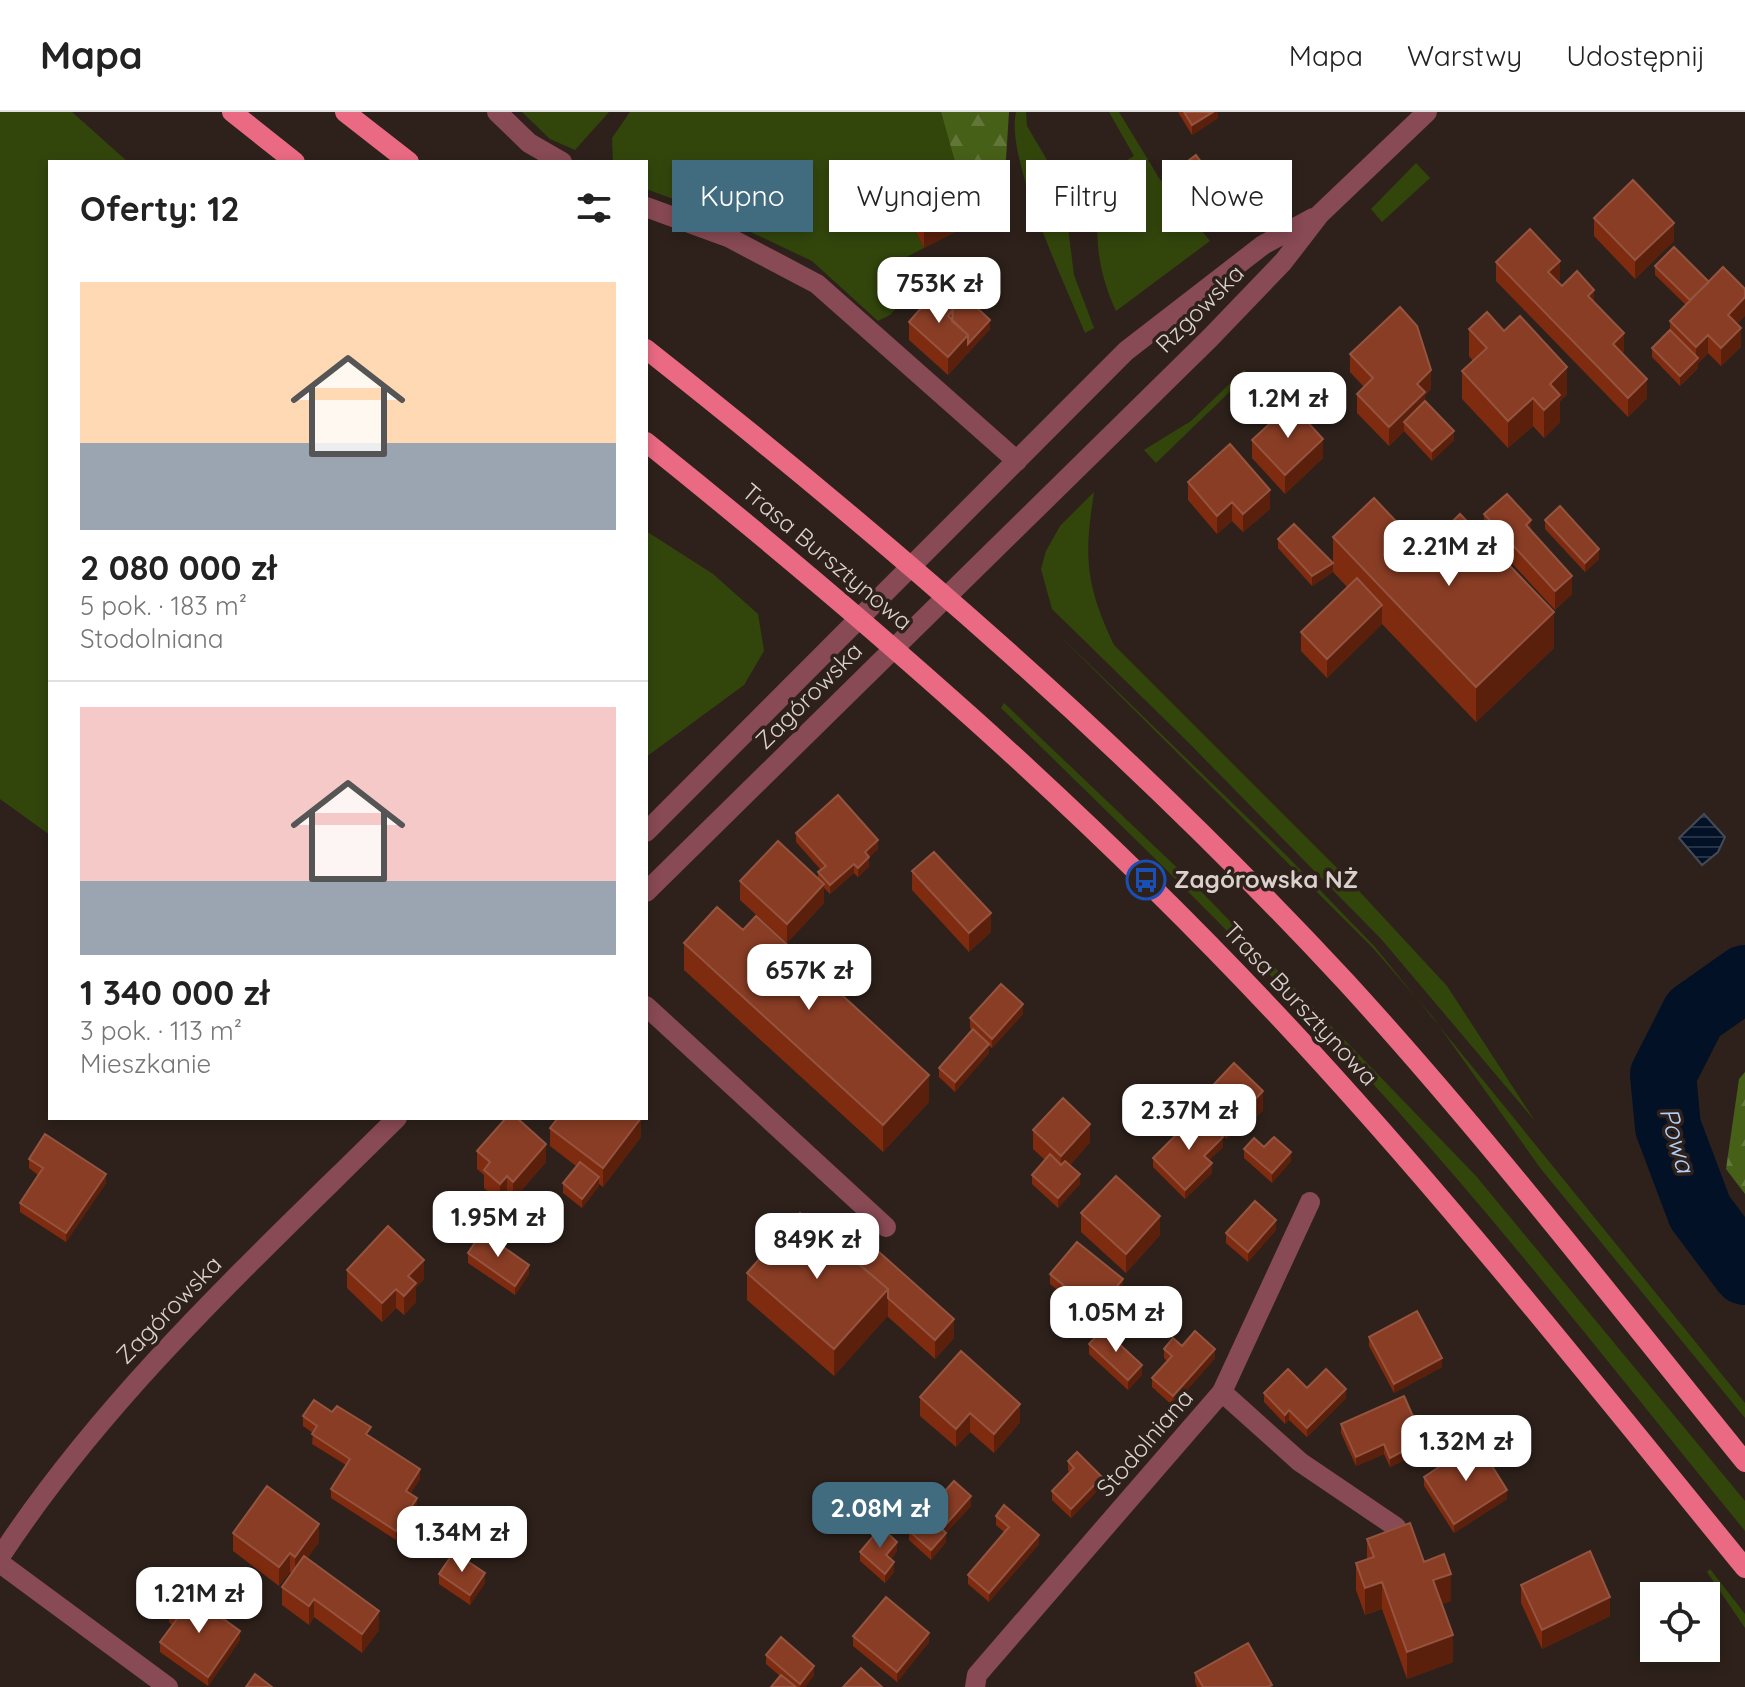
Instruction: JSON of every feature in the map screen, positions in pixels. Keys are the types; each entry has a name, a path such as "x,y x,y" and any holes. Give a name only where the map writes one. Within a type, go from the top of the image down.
{"main road":[{"path":"232,112 292,160"},
{"path":"345,112 406,160"},
{"name":"Trasa Bursztynowa","path":"648,351 795,467 947,596 1143,776 1348,984 1509,1173 1745,1462"},
{"name":"Trasa Bursztynowa","path":"648,444 861,617 1045,782 1279,1017 1492,1258 1745,1568"}],"street":[{"path":"497,112 529,143 559,160"},
{"name":"Rzgowska","path":"1110,435 1283,262 1320,214 1427,112"},
{"path":"648,208 728,237 817,284 1017,461"},
{"name":"Rzgowska","path":"1080,399 1126,351 1208,285 1263,245 1320,214"},
{"name":"Zagórowska","path":"648,830 1080,399"},
{"name":"Zagórowska","path":"648,890 1110,435"},
{"path":"648,1008 886,1227"},
{"name":"Zagórowska","path":"0,1560 42,1494 113,1406 395,1120"},
{"name":"Stodolniana","path":"975,1687 977,1675 1222,1392 1310,1202"},
{"path":"1222,1392 1300,1462 1396,1527"},
{"path":"0,1560 168,1687"}],"green space":[{"path":"0,112 72,112 126,160 48,160 48,834 0,799"},
{"path":"522,112 609,112 575,150 550,139"},
{"path":"630,112 941,112 954,160 829,160 829,232 916,232 924,248 899,261 911,293 890,315 878,321 812,261 751,232 813,232 813,160 672,160 672,198 648,190 648,160 613,160 612,138"},
{"path":"941,112 1009,112 1005,160 954,160"},
{"path":"1016,112 1026,112 1027,126 1047,160 1026,160 1026,183 1019,160"},
{"path":"1109,112 1119,112 1162,182 1162,232 1203,232 1210,241 1116,311 1104,277 1097,232 1146,232 1146,160 1127,160 1134,156"},
{"path":"1416,163 1430,178 1382,222 1371,209"},
{"path":"1043,232 1069,232 1074,275 1094,328 1085,333"},
{"path":"1244,370 1248,374 1156,463 1144,450 1191,421"},
{"path":"1094,492 1089,570 1097,604 1114,645 1347,878 1447,986 1535,1121 1382,940 1187,741 1052,609 1041,569 1046,551 1060,526"},
{"path":"648,532 713,574 758,614 764,651 744,685 648,756"},
{"path":"1054,630 1287,856 1375,947 1416,998 1373,948"},
{"path":"1004,703 1192,882 1476,1176 1745,1501 1745,1531 1529,1264 1395,1108 1250,955 1001,708"},
{"path":"1439,1026 1745,1403 1745,1418 1541,1169"},
{"path":"1745,1072 1745,1194 1726,1169 1739,1079"},
{"path":"1710,1569 1745,1614 1745,1628 1720,1591 1720,1582 1714,1582 1707,1572"}],"water":[{"path":"1704,814 1725,837 1718,852 1702,865 1679,838"}],"building":[{"path":"1184,112 1213,112 1192,125"},
{"path":"1633,180 1674,223 1635,260 1594,218"},
{"path":"1530,229 1560,261 1548,272 1562,286 1577,271 1594,290 1588,296 1624,333 1613,344 1647,379 1628,398 1496,262"},
{"path":"1674,247 1709,282 1690,300 1655,266"},
{"path":"1723,267 1745,289 1745,297 1728,315 1741,328 1721,348 1708,335 1696,347 1670,321"},
{"path":"952,284 990,320 968,344 968,335 952,321 953,310 939,297"},
{"path":"934,293 953,310 948,316 968,335 948,357 909,322"},
{"path":"1400,307 1417,326 1431,370 1417,384 1425,392 1389,427 1357,394 1373,378 1350,354"},
{"path":"1487,312 1504,331 1520,316 1567,367 1550,384 1560,395 1544,410 1533,398 1508,421 1462,371 1487,348 1469,329"},
{"path":"1670,330 1698,358 1680,376 1652,348"},
{"path":"1425,401 1454,431 1432,451 1404,422"},
{"path":"1291,404 1323,439 1285,475 1252,440"},
{"path":"1230,444 1270,490 1243,514 1232,502 1217,516 1188,482"},
{"path":"1507,494 1531,520 1526,525 1572,576 1555,591 1484,514"},
{"path":"1374,498 1423,550 1460,514 1554,612 1476,687 1333,537"},
{"path":"1560,506 1599,549 1585,563 1545,520"},
{"path":"1294,524 1333,563 1312,576 1278,539"},
{"path":"1357,578 1382,605 1327,659 1301,632"},
{"path":"838,795 878,840 865,852 869,857 858,868 854,864 830,885 818,872 826,866 796,833"},
{"path":"778,841 824,884 787,924 740,881"},
{"path":"934,852 991,913 969,933 912,871"},
{"path":"717,907 743,930 756,916 929,1075 883,1125 684,943"},
{"path":"1001,984 1023,1004 992,1039 970,1018"},
{"path":"973,1029 989,1044 955,1082 939,1068"},
{"path":"1234,1063 1263,1091 1245,1110 1241,1106 1227,1121 1202,1097"},
{"path":"1063,1098 1090,1124 1061,1156 1033,1130"},
{"path":"1198,1113 1223,1137 1204,1156 1212,1163 1185,1190 1153,1158"},
{"path":"504,1120 519,1120 546,1144 513,1182 507,1176 500,1184 484,1170 490,1162 477,1151"},
{"path":"556,1120 639,1120 603,1168 550,1128"},
{"path":"45,1134 106,1174 66,1233 20,1203 43,1168 29,1159"},
{"path":"1274,1137 1291,1152 1272,1173 1244,1149 1254,1138 1264,1147"},
{"path":"1050,1154 1061,1165 1065,1161 1080,1174 1058,1198 1032,1175"},
{"path":"580,1162 599,1177 582,1199 563,1183"},
{"path":"1116,1176 1160,1216 1126,1254 1081,1213"},
{"path":"1255,1201 1276,1220 1248,1252 1226,1233"},
{"path":"800,1213 888,1289 834,1349 747,1273"},
{"path":"388,1226 424,1260 408,1276 416,1283 404,1296 396,1289 382,1303 347,1270"},
{"path":"482,1232 529,1265 515,1286 468,1253"},
{"path":"1077,1242 1123,1279 1096,1312 1050,1274"},
{"path":"870,1244 954,1319 935,1340 888,1298 888,1289 855,1261"},
{"path":"1417,1311 1442,1358 1394,1384 1369,1337"},
{"path":"1103,1329 1142,1365 1128,1380 1089,1344"},
{"path":"1195,1331 1215,1349 1173,1396 1152,1378 1172,1356 1164,1349 1173,1338 1182,1346"},
{"path":"961,1351 1020,1404 994,1434 970,1413 956,1429 920,1397"},
{"path":"1288,1369 1307,1388 1326,1369 1346,1389 1307,1428 1289,1410 1285,1415 1264,1393"},
{"path":"1404,1396 1419,1430 1402,1437 1407,1449 1390,1458 1384,1444 1356,1457 1341,1424"},
{"path":"314,1400 332,1412 337,1406 371,1427 366,1434 420,1469 406,1491 417,1498 396,1531 331,1489 350,1459 312,1434 317,1426 303,1416"},
{"path":"1477,1442 1507,1490 1454,1524 1424,1477"},
{"path":"1077,1452 1102,1477 1071,1509 1052,1491 1074,1468 1068,1461"},
{"path":"954,1481 971,1496 942,1529 946,1533 931,1550 909,1531"},
{"path":"267,1486 319,1524 295,1557 290,1553 279,1567 233,1533"},
{"path":"1004,1505 1039,1535 989,1593 968,1575 1009,1527 996,1516"},
{"path":"1410,1523 1424,1562 1444,1554 1451,1574 1433,1580 1453,1635 1407,1652 1382,1582 1365,1588 1356,1563 1374,1557 1367,1539"},
{"path":"881,1527 897,1542 886,1555 894,1562 885,1574 860,1552"},
{"path":"1590,1551 1610,1597 1542,1630 1521,1585"},
{"path":"454,1552 485,1573 470,1595 439,1574"},
{"path":"304,1556 379,1611 362,1634 314,1599 309,1606 282,1587"},
{"path":"192,1596 240,1631 208,1677 160,1642 177,1619 169,1613 179,1598 186,1603"},
{"path":"886,1597 929,1633 897,1672 853,1636"},
{"path":"781,1637 814,1666 800,1684 766,1655"},
{"path":"1248,1643 1272,1685 1203,1687 1195,1673"},
{"path":"861,1668 882,1687 843,1687"},
{"path":"255,1674 272,1687 246,1687"},
{"path":"781,1675 796,1687 771,1687"}],"waterway":[{"name":"Powa","path":"1745,978 1694,1014 1663,1075 1668,1127 1700,1212 1745,1272"}],"place":[{"name":"Zagórowska NŻ","path":"1146,880"}]}
